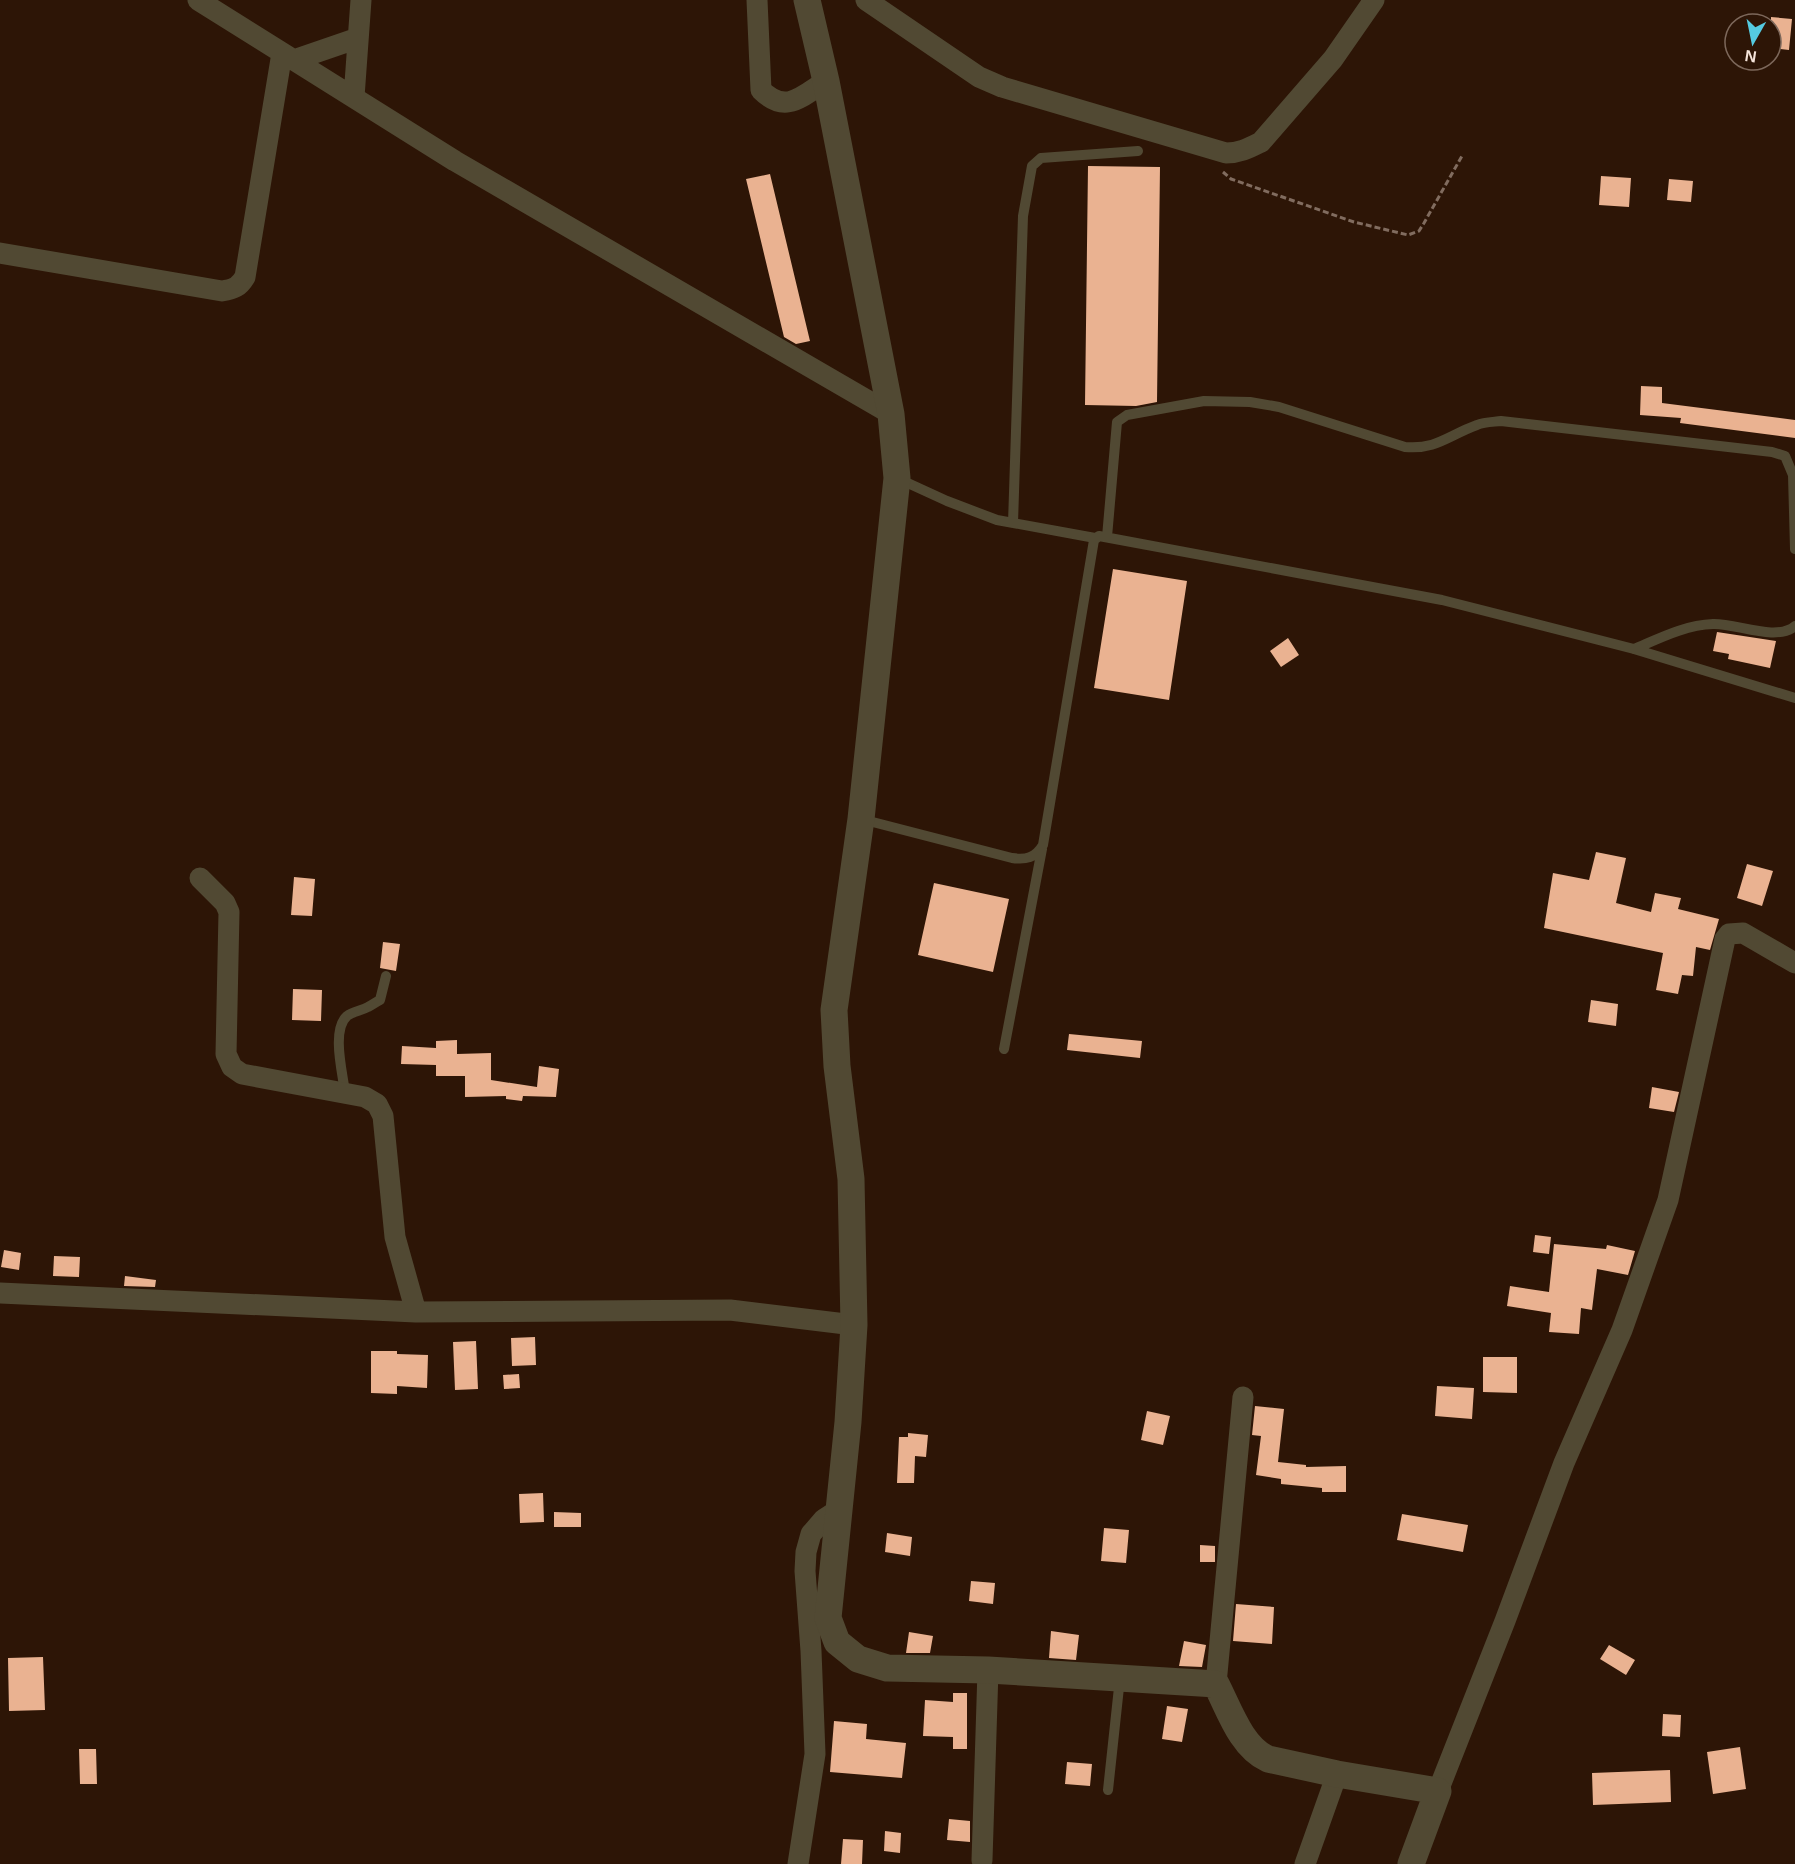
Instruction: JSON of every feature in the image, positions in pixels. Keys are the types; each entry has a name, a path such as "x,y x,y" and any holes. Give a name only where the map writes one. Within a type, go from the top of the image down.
{"street":[{"path":"198,0 455,161 891,414"},
{"path":"354,97 361,0"},
{"path":"757,0 761,90 768,97 783,104 791,102 826,81"},
{"path":"807,0 826,81 891,414 897,478 861,819 834,1010 837,1066 850,1179 854,1325 848,1422 828,1618 837,1642 858,1659 887,1668 988,1670 1216,1684"},
{"path":"866,0 979,77 1002,87 1226,153 1236,153 1261,142 1333,59 1374,0"},
{"path":"288,57 358,38"},
{"path":"0,253 222,291 232,290 239,286 245,277 288,57"},
{"path":"200,878 225,903 229,912 226,1054 232,1067 242,1074 365,1096 377,1104 383,1116 395,1237 416,1312"},
{"path":"1411,1864 1564,1463 1622,1330 1668,1200 1725,939 1729,934 1743,933 1795,963"},
{"path":"0,1293 416,1312 730,1311 854,1325"},
{"path":"1244,1397 1216,1684 1240,1732 1260,1755 1268,1759 1337,1774 1438,1791"},
{"path":"798,1864 815,1754 805,1571 806,1552 811,1534 824,1519 838,1510"},
{"path":"982,1860 988,1670"},
{"path":"1305,1864 1337,1774"}],"lane":[{"path":"1013,523 1023,216 1032,166 1041,158 1138,151"},
{"path":"1107,537 1117,422 1127,415 1204,401 1250,402 1279,407 1405,447 1421,448 1479,424 1501,421 1772,452 1785,456 1792,475 1795,549"},
{"path":"897,478 946,501 997,520 1095,538 1107,537 1442,600 1634,649 1795,698"},
{"path":"1004,1048 1095,538"},
{"path":"1634,649 1690,626 1716,624 1777,632 1789,631 1795,626"},
{"path":"861,819 1012,858 1032,857 1042,845"},
{"path":"345,1093 339,1046 341,1022 349,1014 368,1008 380,1000 386,976"},
{"path":"1107,1790 1120,1678"}],"path":[{"path":"1200,145 1219,169 1231,179 1354,222 1408,235 1419,231 1462,156"}],"building":[{"path":"1783,18 1792,19 1789,50 1783,49"},
{"path":"1088,166 1160,167 1157,402 1136,406 1085,405"},
{"path":"770,174 810,341 796,344 784,337 746,179"},
{"path":"1601,176 1631,178 1629,207 1599,205"},
{"path":"1669,179 1693,181 1691,202 1667,200"},
{"path":"1641,386 1662,387 1662,403 1795,420 1795,438 1680,423 1681,418 1640,415"},
{"path":"1113,569 1187,581 1169,700 1094,688"},
{"path":"1717,632 1776,641 1770,668 1728,659 1729,654 1713,651"},
{"path":"1288,638 1299,655 1281,667 1270,651"},
{"path":"1596,852 1626,858 1616,903 1651,912 1655,893 1681,898 1678,909 1719,919 1710,950 1696,947 1693,976 1682,975 1678,994 1656,990 1663,953 1544,928 1553,873 1589,880"},
{"path":"1747,864 1773,871 1762,906 1737,898"},
{"path":"294,877 315,879 312,916 291,915"},
{"path":"934,883 1009,899 993,972 918,955"},
{"path":"383,942 400,944 396,971 380,968"},
{"path":"293,989 322,990 321,1021 292,1020"},
{"path":"1591,1000 1618,1004 1616,1026 1588,1022"},
{"path":"1069,1034 1142,1041 1140,1058 1067,1050"},
{"path":"457,1040 457,1054 491,1053 491,1080 537,1087 539,1066 559,1069 556,1097 523,1096 522,1101 506,1099 506,1096 465,1097 465,1076 436,1076 436,1065 401,1064 402,1046 436,1048 436,1041"},
{"path":"1652,1087 1679,1092 1674,1112 1649,1108"},
{"path":"1535,1235 1551,1237 1549,1254 1533,1252"},
{"path":"1554,1244 1606,1249 1607,1245 1635,1251 1628,1275 1597,1269 1592,1310 1581,1308 1579,1334 1549,1332 1551,1313 1507,1306 1510,1286 1549,1292"},
{"path":"4,1250 21,1253 19,1270 1,1267"},
{"path":"54,1256 80,1257 79,1277 53,1276"},
{"path":"125,1276 156,1280 155,1287 124,1286"},
{"path":"535,1337 536,1365 512,1366 511,1338"},
{"path":"476,1341 478,1389 455,1390 453,1342"},
{"path":"371,1351 397,1351 397,1354 428,1355 427,1388 397,1386 397,1394 371,1393"},
{"path":"1483,1357 1517,1357 1517,1393 1483,1392"},
{"path":"519,1374 520,1388 504,1389 503,1375"},
{"path":"1437,1386 1474,1388 1472,1419 1435,1416"},
{"path":"1255,1406 1284,1409 1278,1462 1306,1465 1306,1467 1346,1466 1346,1492 1322,1492 1322,1488 1281,1484 1281,1479 1256,1475 1261,1436 1252,1435"},
{"path":"1147,1411 1170,1416 1163,1445 1141,1440"},
{"path":"908,1433 928,1435 926,1457 915,1456 914,1483 897,1483 899,1437 908,1437"},
{"path":"543,1493 544,1522 520,1523 519,1494"},
{"path":"554,1512 581,1513 581,1527 554,1527"},
{"path":"1402,1514 1468,1525 1463,1552 1397,1540"},
{"path":"1104,1528 1129,1530 1126,1563 1101,1561"},
{"path":"887,1533 912,1537 910,1556 885,1552"},
{"path":"1200,1545 1215,1546 1215,1562 1200,1562"},
{"path":"971,1581 995,1583 993,1604 969,1601"},
{"path":"1236,1604 1274,1607 1272,1644 1233,1641"},
{"path":"1051,1631 1079,1635 1076,1660 1049,1658"},
{"path":"909,1632 933,1636 930,1653 906,1653"},
{"path":"1184,1641 1206,1645 1202,1667 1179,1666"},
{"path":"1609,1645 1635,1660 1626,1675 1600,1659"},
{"path":"43,1657 45,1710 9,1711 8,1658"},
{"path":"953,1693 967,1693 967,1749 953,1749 953,1737 923,1736 925,1700 953,1702"},
{"path":"1167,1706 1188,1709 1182,1742 1162,1739"},
{"path":"1663,1714 1681,1715 1680,1737 1662,1736"},
{"path":"834,1721 867,1724 866,1739 906,1743 902,1778 830,1772"},
{"path":"1740,1747 1746,1789 1713,1794 1707,1752"},
{"path":"79,1749 96,1749 97,1784 80,1784"},
{"path":"1067,1762 1092,1764 1090,1786 1065,1784"},
{"path":"1670,1770 1671,1802 1593,1805 1592,1773"},
{"path":"949,1819 970,1821 970,1842 947,1840"},
{"path":"885,1831 901,1833 900,1853 884,1851"},
{"path":"843,1839 863,1840 862,1864 841,1864"}]}
